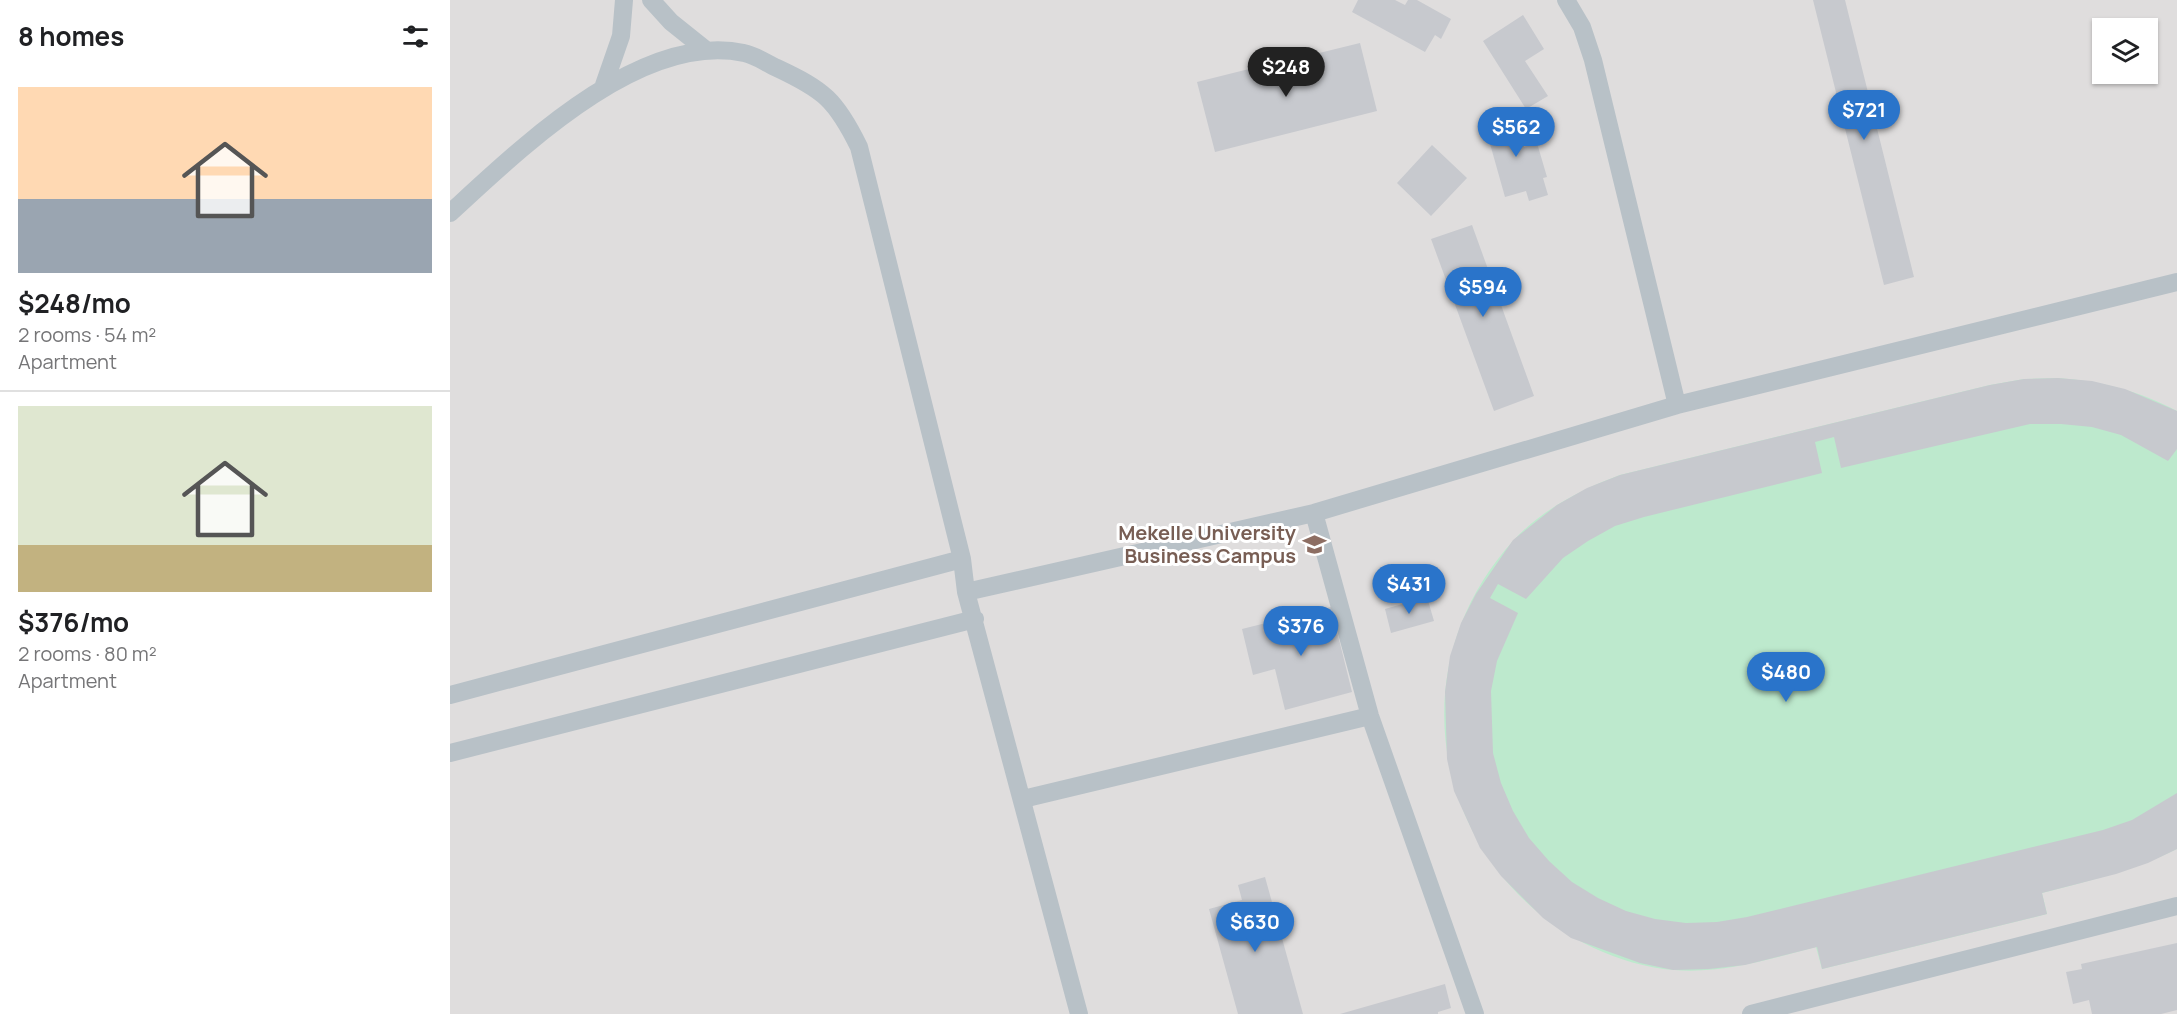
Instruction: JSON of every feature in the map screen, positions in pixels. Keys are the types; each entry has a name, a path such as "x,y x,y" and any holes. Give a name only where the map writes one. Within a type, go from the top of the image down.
{"lane":[{"path":"604,86 621,36 624,0"},
{"path":"651,0 671,22 706,50"},
{"path":"1566,0 1582,27 1593,60 1677,405"},
{"path":"450,213 540,135 604,86 660,61 706,50 745,53 814,86 842,113 859,147 962,559 966,592 1079,1014"},
{"path":"966,592 1314,513 1677,405 2177,282"},
{"path":"1314,513 1370,716 1475,1014"},
{"path":"450,695 962,559"},
{"path":"450,753 975,619"},
{"path":"1023,799 1370,716"},
{"path":"1751,1014 2177,906"}],"shaded area":[{"name":"Mekelle University Business Campus","path":"450,0 2177,0 2177,1014 450,1014"}],"green space":[{"path":"2058,378 2119,388 2177,411 2177,849 2128,869 2042,893 2047,914 1822,969 1816,947 1746,965 1710,970 1674,970 1630,962 1609,955 1569,935 1518,894 1486,854 1464,811 1449,766 1444,719 1448,672 1461,626 1482,582 1524,530 1549,510 1591,487 1620,475 1990,385 2024,379"}],"building":[{"path":"1358,0 1395,0 1405,5 1408,0 1417,0 1451,19 1441,39 1435,35 1425,52 1352,12"},
{"path":"1813,0 1845,0 1914,277 1884,285"},
{"path":"1523,15 1544,49 1525,61 1548,96 1526,109 1483,41"},
{"path":"1360,43 1377,111 1215,152 1197,82 1293,58 1299,82 1313,79 1307,56"},
{"path":"1514,111 1524,147 1537,143 1547,177 1543,178 1548,195 1529,201 1526,191 1505,197 1483,119"},
{"path":"1432,145 1467,178 1431,216 1397,183"},
{"path":"1472,225 1534,396 1494,411 1431,239"},
{"path":"2058,378 2092,381 2125,389 2177,411 2177,449 2168,461 2121,435 2092,427 2030,424 1841,468 1834,437 1815,442 1822,473 1615,526 1563,558 1526,599 1498,584 1490,598 1518,613 1497,661 1491,691 1493,753 1501,783 1513,811 1529,838 1549,861 1572,882 1598,898 1626,911 1655,919 1686,923 1717,922 1747,917 2103,830 2132,820 2177,793 2177,849 2148,863 2116,874 2042,893 2047,914 1822,969 1817,947 1745,965 1709,969 1673,970 1640,963 1571,938 1543,918 1501,876 1480,848 1454,791 1447,759 1445,692 1450,656 1461,623 1476,594 1513,540 1557,505 1587,488 1620,475 1990,385 2024,379"},
{"path":"1427,597 1434,621 1391,633 1385,609"},
{"path":"1331,607 1352,692 1285,710 1275,669 1253,675 1242,629"},
{"path":"1265,877 1303,1014 1238,1014 1209,909 1242,900 1238,885"},
{"path":"2177,943 2177,1010 2161,1014 2092,1014 2089,1000 2073,1004 2066,972 2082,969 2081,964"},
{"path":"1445,984 1451,1008 1438,1012 1438,1014 1340,1014"}],"place":[{"name":"Mekelle University Business Campus","path":"1314,544"}]}
